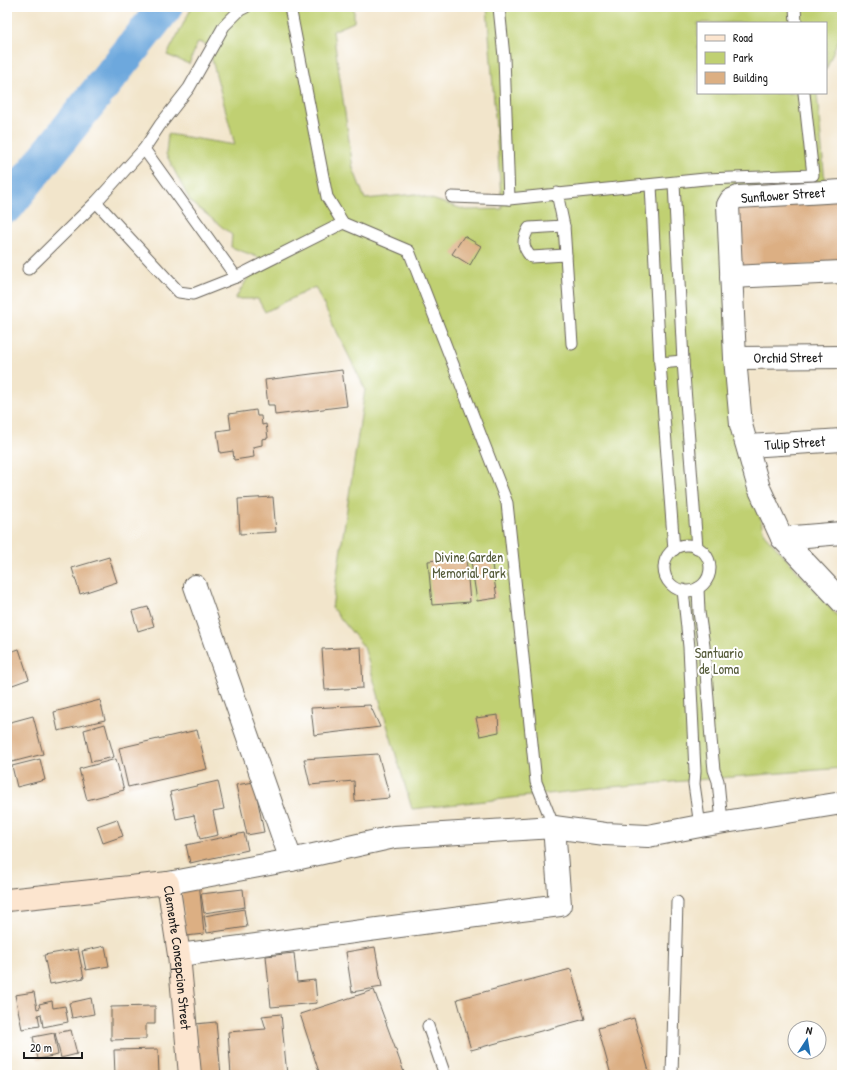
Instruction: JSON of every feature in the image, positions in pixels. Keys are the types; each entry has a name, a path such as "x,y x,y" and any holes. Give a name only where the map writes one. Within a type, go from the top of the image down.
{"street":[{"name":"Sunflower Street","path":"731,277 728,205 731,200 738,197 842,191"},
{"path":"842,272 731,277 738,403 741,425 759,488 782,538 842,602"},
{"name":"Orchid Street","path":"735,358 842,357"},
{"name":"Tulip Street","path":"748,446 842,440"},
{"path":"782,538 842,533"},
{"path":"195,586 291,860"},
{"path":"168,883 291,860 394,837 554,827 605,834 648,836 722,822 842,803"},
{"path":"179,955 560,904 554,827"},
{"name":"Clemente Concepcion Street","path":"7,900 168,883 179,955 190,1075"}],"lane":[{"path":"28,269 96,202 144,149 160,125 189,88 224,26 240,10 246,7"},
{"path":"290,7 327,197 343,223 409,251 507,503 536,782 554,827"},
{"path":"499,7 504,57 509,199"},
{"path":"795,7 796,22"},
{"path":"452,197 509,199 557,193 674,184 706,179 813,175 804,94"},
{"path":"144,149 236,277"},
{"path":"674,184 683,361 697,548"},
{"path":"651,185 660,362 674,550"},
{"path":"557,193 564,226 572,344"},
{"path":"96,202 179,292 193,294 236,277 343,223"},
{"path":"564,226 529,228 523,237 524,249 531,257 566,255"},
{"path":"660,362 683,361"},
{"path":"682,546 697,548 703,552 710,565 707,580 698,588 691,590 683,590 672,586 667,579 665,571 668,556 674,550 682,546"},
{"path":"698,588 714,770 718,781 722,822"},
{"path":"683,590 692,686 695,771 694,784 700,826"},
{"path":"672,1075 677,902"},
{"path":"428,1026 445,1075"}],"green space":[{"path":"192,7 354,7 354,22 333,31 353,168 365,199 416,194 466,210 502,209 487,7 842,7 842,30 827,68 827,22 697,22 697,94 817,94 825,183 723,191 736,415 764,534 842,621 842,768 611,787 412,809 364,647 332,608 365,389 315,287 265,312 258,299 235,299 260,258 231,247 232,235 190,201 166,154 168,134 235,145 208,45 198,42 189,64 167,55"}],"building":[{"path":"842,198 842,263 739,269 736,204"},
{"path":"464,236 481,246 470,265 452,254"},
{"path":"342,370 347,406 275,415 274,405 268,405 265,380"},
{"path":"256,410 257,416 261,416 262,425 266,424 268,438 262,439 262,445 253,447 254,457 234,460 233,451 220,453 217,431 231,429 229,414"},
{"path":"273,497 276,532 240,534 238,499"},
{"path":"109,557 117,582 80,594 72,568"},
{"path":"466,557 470,602 432,605 428,561"},
{"path":"491,558 497,598 477,601 471,561"},
{"path":"148,607 154,626 138,631 132,611"},
{"path":"361,647 363,688 325,690 322,649"},
{"path":"19,649 29,679 7,687 7,653"},
{"path":"100,700 105,720 58,731 54,712"},
{"path":"370,705 380,727 314,735 311,708"},
{"path":"498,715 499,732 480,736 476,718"},
{"path":"33,716 43,754 12,762 7,742 7,723"},
{"path":"105,724 114,757 91,762 84,730"},
{"path":"197,730 207,769 128,787 119,748"},
{"path":"378,754 390,798 355,801 354,781 310,785 304,759"},
{"path":"40,759 45,780 17,787 12,766"},
{"path":"116,759 124,790 87,800 79,769"},
{"path":"218,781 224,809 213,811 218,835 200,839 194,815 176,819 170,792"},
{"path":"254,782 264,832 247,835 236,785"},
{"path":"117,819 123,836 103,843 97,826"},
{"path":"244,833 248,850 190,863 186,845"},
{"path":"199,881 204,934 186,936 180,883"},
{"path":"243,889 245,907 204,913 201,894"},
{"path":"244,909 247,927 207,933 204,916"},
{"path":"105,946 109,966 86,970 82,951"},
{"path":"375,947 382,987 352,992 346,952"},
{"path":"78,949 84,978 50,984 44,955"},
{"path":"294,953 297,982 315,980 317,1003 271,1007 266,956"},
{"path":"571,969 585,1019 471,1050 457,999"},
{"path":"374,990 405,1075 320,1075 300,1014"},
{"path":"34,992 37,1009 40,1008 39,1004 52,1001 53,1008 65,1006 68,1022 43,1027 41,1014 38,1015 40,1026 22,1029 15,995"},
{"path":"91,998 94,1014 72,1018 69,1003"},
{"path":"155,1006 155,1024 146,1024 146,1039 111,1040 111,1007"},
{"path":"281,1014 287,1075 231,1075 228,1032 266,1029 262,1016"},
{"path":"634,1018 650,1075 611,1075 598,1028"},
{"path":"216,1022 221,1075 200,1075 195,1024"},
{"path":"71,1030 77,1054 61,1058 55,1033"},
{"path":"54,1033 58,1055 38,1059 33,1037"},
{"path":"158,1049 159,1075 115,1075 114,1050"}],"waterway":[{"path":"7,206 165,7"}],"park label":[{"name":"Divine Garden Memorial Park","path":"469,566"},
{"name":"Santuario de Loma","path":"719,662"}]}
